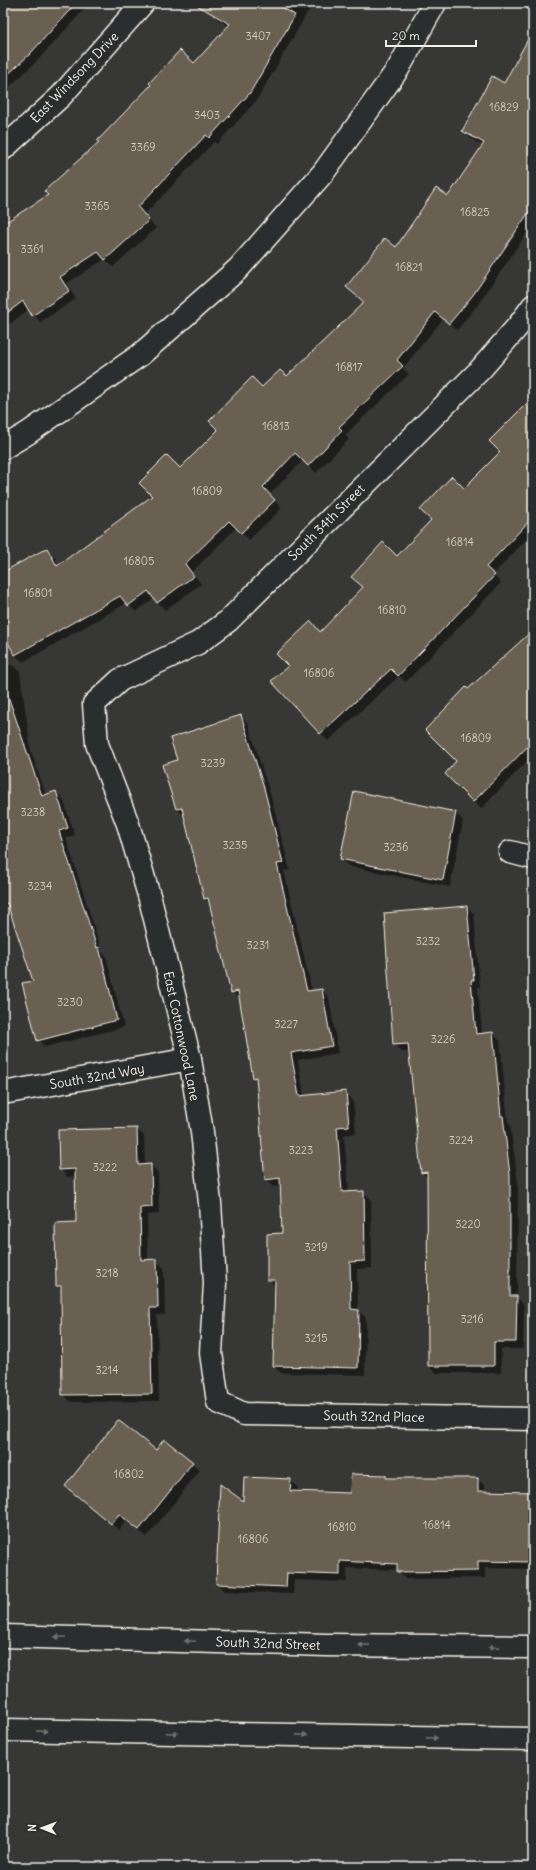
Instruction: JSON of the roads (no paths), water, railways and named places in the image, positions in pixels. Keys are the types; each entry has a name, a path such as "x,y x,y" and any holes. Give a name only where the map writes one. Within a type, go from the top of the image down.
{"street":[{"name":"East Windsong Drive","path":"3,149 61,96 143,3"},
{"path":"3,448 28,433 140,355 238,269 323,173 398,70 435,3"},
{"name":"South 34th Street","path":"94,704 120,680 198,644 228,621 480,370 519,325 533,306"},
{"name":"East Cottonwood Lane","path":"94,704 97,744 128,824 150,898 190,1059 202,1132 210,1204 215,1283 211,1353 218,1402"},
{"path":"510,852 533,858"},
{"name":"South 32nd Way","path":"3,1093 190,1059"},
{"name":"South 32nd Place","path":"218,1402 244,1414 533,1419"},
{"name":"South 32nd Street","path":"3,1636 327,1645 533,1647"},
{"path":"3,1730 533,1740"}]}
